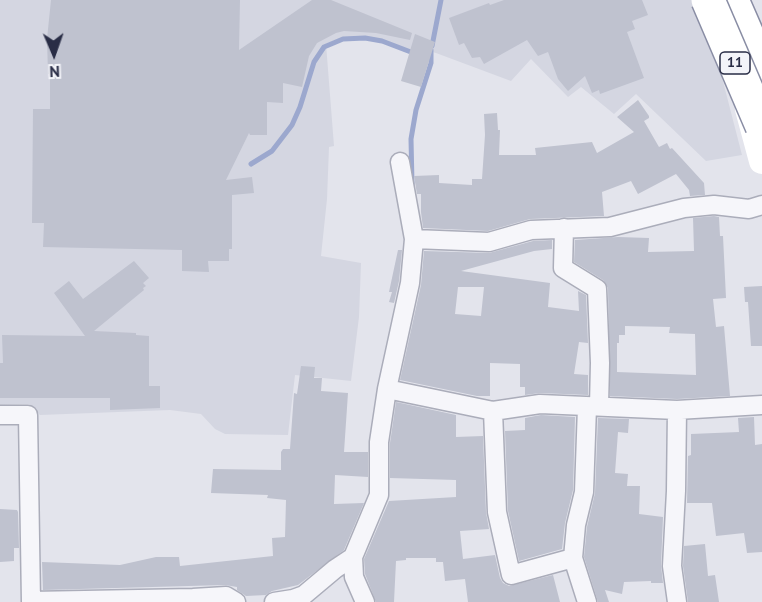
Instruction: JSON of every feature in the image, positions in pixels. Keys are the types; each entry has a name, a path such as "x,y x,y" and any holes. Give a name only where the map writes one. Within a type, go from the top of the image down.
{"highway":[{"name":"11","path":"708,0 757,111"},
{"name":"11","path":"732,0 762,69"}],"main road":[{"path":"720,0 757,111 762,161"}],"street":[{"path":"365,602 354,577 353,557 379,495 379,442 387,389 411,283 414,239 400,162"},
{"path":"414,239 489,242 531,230 610,227 684,208 714,205 749,209 762,206"},
{"path":"564,228 563,268 597,289 600,363 584,492 576,525 573,558 587,602"},
{"path":"387,389 494,411 540,404 677,410 762,405"},
{"path":"677,410 672,566 677,602"},
{"path":"494,411 497,512 511,575 573,558"},
{"path":"0,415 28,415 31,601 226,596 236,602"},
{"path":"274,602 304,595 335,568 353,557"}],"shaded area":[{"path":"0,0 702,0 742,155 706,161 636,94 614,114 581,87 568,97 531,59 511,81 436,53 426,50 412,51 382,39 357,37 335,40 326,44 334,146 329,147 327,199 321,256 361,263 359,317 351,381 295,375 288,435 225,434 215,429 201,414 170,410 40,415 29,404 0,405"}],"building":[{"path":"51,0 240,0 239,50 312,0 331,0 412,33 410,40 376,33 344,31 317,43 309,56 302,87 283,83 283,103 267,102 267,135 250,135 249,133 226,180 252,177 254,193 232,195 232,249 229,249 229,261 208,261 209,272 182,271 182,250 43,247 44,223 32,223 33,109 50,109 47,39"},
{"path":"504,0 642,0 648,15 632,21 635,29 627,32 644,78 600,94 599,90 592,93 585,76 568,91 558,79 548,52 538,56 527,40 484,64 480,57 472,58 464,43 459,45 449,18 489,3 490,5"},
{"path":"415,34 435,42 421,87 401,81"},
{"path":"638,100 649,116 644,121 659,147 667,143 670,149 672,148 704,183 705,195 690,196 689,190 676,174 638,194 631,181 602,192 604,216 530,219 488,231 423,228 421,194 417,194 414,176 439,175 439,183 472,185 472,179 482,179 484,114 497,113 498,130 500,130 499,155 536,155 535,148 592,142 597,153 634,132 617,117"},
{"path":"719,217 720,236 723,236 726,298 713,299 716,327 724,326 730,396 677,399 610,396 608,288 603,280 574,262 575,240 618,237 649,238 648,252 694,251 693,218","holes":["625,326 670,327 669,333 695,334 696,375 617,372 617,343 619,343 619,335 625,335"]},
{"path":"552,240 552,249 534,251 461,271 550,283 548,307 579,311 578,291 586,295 588,343 579,342 574,374 588,375 588,395 540,393 525,395 525,387 520,387 520,364 490,363 490,396 477,396 400,380 421,285 424,251 489,253 533,241","holes":["458,287 484,287 481,316 455,314"]},
{"path":"398,250 402,250 394,303 389,302 392,292 389,292"},
{"path":"134,261 149,278 143,283 146,286 144,290 94,331 136,333 136,335 149,336 149,386 160,386 160,408 110,410 110,398 0,398 0,363 3,363 2,335 85,336 54,293 69,281 83,299"},
{"path":"762,286 762,346 751,346 748,302 745,302 744,287"},
{"path":"301,366 315,367 314,378 322,378 321,391 348,393 344,452 368,452 368,477 335,475 334,504 364,503 344,550 298,585 272,591 266,595 246,596 237,590 237,587 225,585 43,590 42,562 120,565 156,557 179,557 180,566 273,556 272,538 285,537 286,500 267,498 268,495 211,493 213,469 281,470 281,452 283,449 290,449 294,393 297,394"},
{"path":"396,402 456,415 456,437 483,436 486,512 489,529 460,531 463,559 495,555 500,578 509,586 553,575 560,602 468,602 465,579 445,581 443,562 436,562 436,558 406,558 406,560 396,561 394,602 376,602 365,574 364,559 389,501 456,497 456,480 390,478 390,443"},
{"path":"541,415 575,417 573,490 565,523 562,549 519,561 508,511 505,431 525,430 525,418"},
{"path":"754,417 755,445 762,444 762,552 747,553 744,533 716,536 712,503 687,503 688,456 691,455 691,434 739,432 738,418"},
{"path":"598,418 629,419 628,433 618,432 615,473 628,474 627,486 640,486 639,514 663,517 661,565 663,583 624,582 622,594 605,590 609,602 598,602 584,557 587,527 595,493"},
{"path":"0,509 17,510 18,512 19,548 14,548 14,561 0,562"},
{"path":"705,544 708,576 715,575 719,602 688,602 683,566 684,546"}],"waterway":[{"path":"432,46 441,0"},
{"path":"251,164 272,151 292,125 314,62 324,47 343,39 365,38 382,41 416,54"},
{"path":"412,184 411,139 416,110 431,63 431,50"}]}
